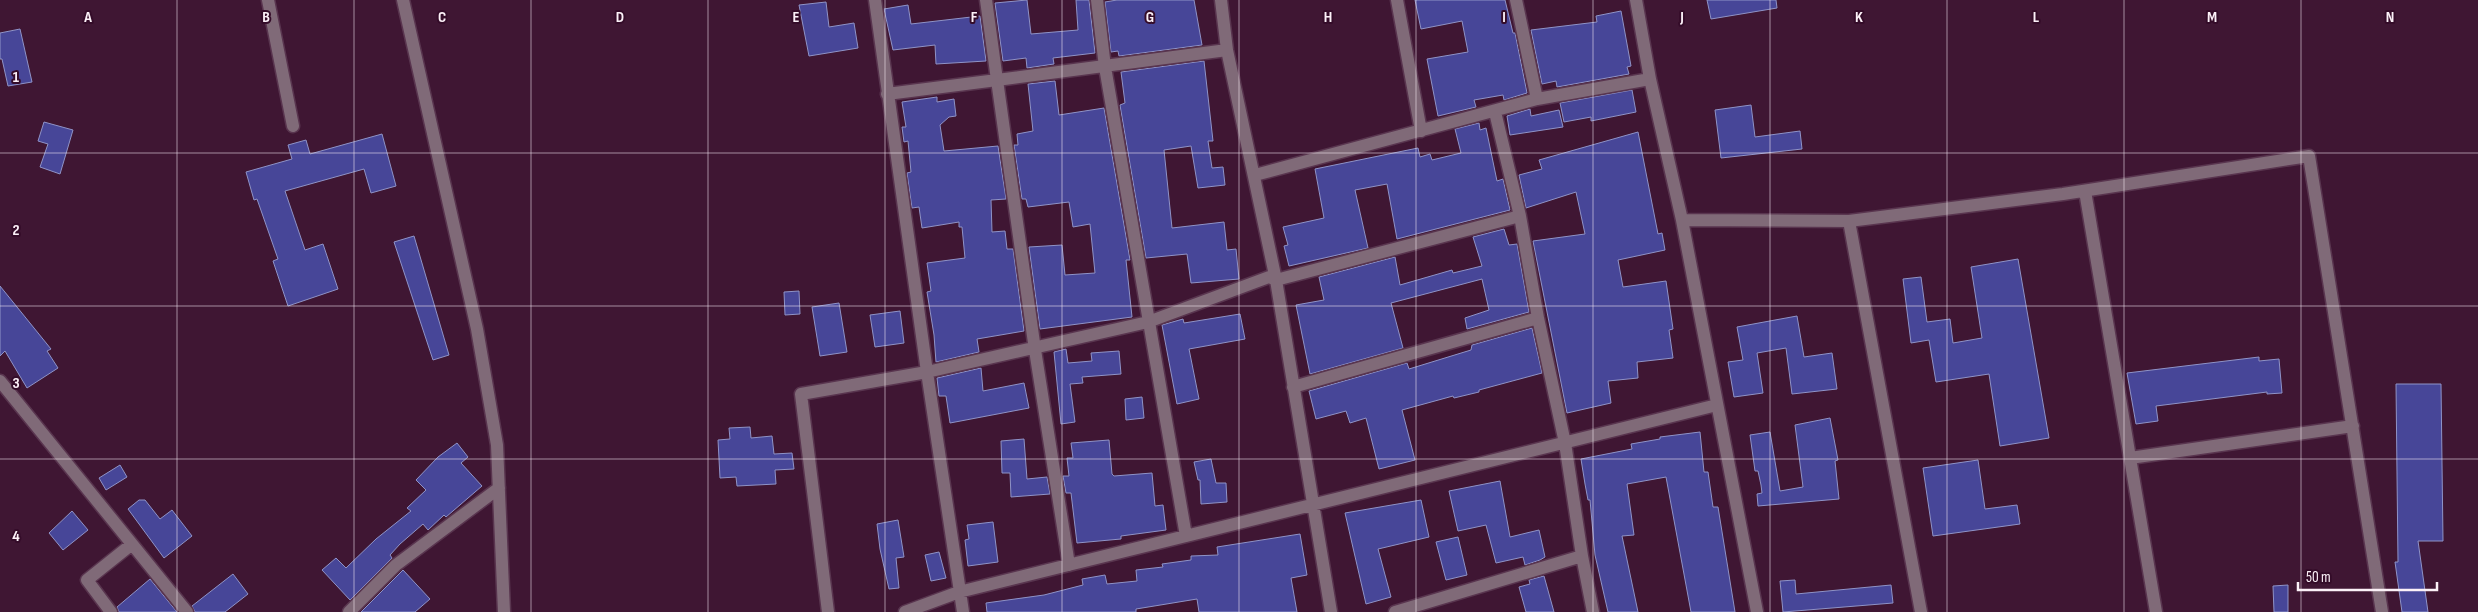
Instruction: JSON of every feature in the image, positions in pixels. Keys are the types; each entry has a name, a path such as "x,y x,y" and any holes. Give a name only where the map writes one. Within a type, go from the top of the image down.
{"street":[{"path":"268,0 293,126"},
{"path":"402,0 477,329 497,445 502,610"},
{"path":"875,0 963,612"},
{"path":"986,0 1035,347 1069,565"},
{"path":"1097,0 1105,66 1186,536"},
{"path":"1221,0 1227,50 1276,280 1331,612"},
{"path":"1397,0 1420,131"},
{"path":"1516,0 1537,99"},
{"path":"1636,0 1650,79 1682,220 1757,612"},
{"path":"888,94 1227,50"},
{"path":"1255,175 1495,112 1537,99 1650,79"},
{"path":"1495,112 1520,216 1538,318 1565,443 1582,556 1593,612"},
{"path":"1682,220 1849,220 2085,191 2309,156 2382,612"},
{"path":"2085,191 2156,612"},
{"path":"828,612 801,394 927,372 1148,322 1268,278 1276,280 1520,216"},
{"path":"1849,220 1921,612"},
{"path":"1293,387 1538,318"},
{"path":"0,381 187,612"},
{"path":"905,612 959,592 1717,405"},
{"path":"2130,458 2352,426"},
{"path":"349,612 396,565 499,488"},
{"path":"111,612 87,580 132,544"},
{"path":"1395,612 1582,556"}],"building":[{"path":"1027,0 1031,34 1078,30 1076,0 1089,0 1095,53 1053,58 1054,64 1027,68 1026,58 1003,61 995,3"},
{"path":"1117,0 1194,0 1202,45 1119,56 1118,51 1111,52 1105,2"},
{"path":"1415,0 1505,0 1513,33 1515,33 1527,93 1504,100 1503,95 1474,100 1476,107 1438,116 1427,59 1468,52 1462,21 1421,29"},
{"path":"1707,0 1776,0 1777,8 1711,19"},
{"path":"826,2 829,27 854,23 858,48 809,56 799,5"},
{"path":"908,5 911,24 980,16 986,61 936,64 935,45 893,50 884,9"},
{"path":"1621,11 1631,66 1627,67 1629,74 1557,87 1556,81 1542,84 1531,30 1597,22 1596,16"},
{"path":"20,29 32,82 8,86 2,59 0,59 0,33"},
{"path":"1204,61 1213,141 1208,141 1212,168 1223,167 1225,185 1198,188 1191,146 1164,150 1172,228 1224,222 1227,250 1236,249 1239,279 1191,283 1187,254 1146,258 1120,105 1125,103 1121,72"},
{"path":"1055,81 1059,115 1104,108 1130,260 1126,260 1132,317 1040,329 1029,247 1062,245 1065,275 1095,273 1090,224 1073,227 1069,202 1028,207 1026,199 1022,199 1014,145 1018,145 1017,134 1033,131 1028,84"},
{"path":"1632,90 1636,112 1591,121 1591,117 1564,122 1560,103"},
{"path":"937,97 937,102 954,99 956,116 949,117 940,125 944,151 998,146 1006,199 991,200 992,232 1005,231 1007,249 1013,249 1024,331 977,339 979,352 936,362 927,292 931,291 927,263 965,258 962,227 959,227 959,222 922,228 919,207 912,208 907,173 911,172 908,141 904,142 902,127 906,127 902,102"},
{"path":"1751,105 1755,137 1800,131 1802,149 1721,158 1715,110"},
{"path":"1530,109 1531,116 1559,110 1563,127 1510,135 1507,116"},
{"path":"44,122 73,130 60,174 40,167 48,144 38,141"},
{"path":"1479,123 1480,130 1486,128 1497,181 1503,179 1510,210 1397,239 1387,184 1355,190 1368,248 1289,266 1284,246 1288,245 1283,227 1324,218 1315,169 1418,148 1420,157 1430,154 1432,160 1461,153 1455,129"},
{"path":"1638,132 1658,234 1662,233 1665,250 1618,260 1623,287 1666,281 1673,329 1669,330 1673,358 1637,362 1638,378 1608,381 1611,403 1567,413 1533,241 1585,234 1576,192 1526,208 1519,175 1542,169 1539,160"},
{"path":"382,134 396,186 371,193 364,169 285,191 305,250 323,244 338,289 288,306 273,261 278,259 257,199 254,200 246,172 292,159 288,145 306,140 310,154"},
{"path":"1504,229 1509,245 1517,244 1529,312 1467,329 1465,318 1489,310 1482,279 1391,303 1403,348 1310,374 1296,305 1324,300 1319,277 1395,257 1400,285 1452,270 1453,273 1482,266 1473,237"},
{"path":"414,236 449,355 433,360 394,242"},
{"path":"2018,259 2049,438 2000,446 1989,374 1936,382 1929,340 1911,343 1903,279 1921,277 1927,322 1950,319 1953,343 1982,338 1971,267"},
{"path":"0,286 51,349 47,351 58,368 27,388 5,351 0,356"},
{"path":"799,291 800,314 785,315 784,292"},
{"path":"839,303 847,352 820,356 812,307"},
{"path":"900,311 904,343 875,347 870,315"},
{"path":"1240,314 1245,339 1189,349 1199,399 1177,404 1162,325 1183,319 1184,323"},
{"path":"1797,316 1804,357 1832,353 1837,389 1792,394 1786,348 1757,353 1763,393 1734,397 1728,362 1743,360 1737,327"},
{"path":"1532,328 1542,373 1479,390 1479,392 1454,398 1453,396 1402,410 1415,460 1379,469 1366,418 1350,423 1346,411 1316,419 1309,391 1407,363 1409,369 1471,350 1472,345"},
{"path":"1066,349 1068,363 1092,361 1091,353 1119,351 1121,374 1082,377 1083,383 1070,384 1075,422 1061,424 1054,352"},
{"path":"2259,357 2259,361 2279,359 2282,393 2267,394 2267,392 2156,406 2158,421 2136,424 2127,373"},
{"path":"981,368 983,391 1024,383 1029,408 950,423 946,396 939,396 937,378"},
{"path":"2396,384 2441,384 2443,541 2418,541 2428,612 2402,612 2395,562 2398,562"},
{"path":"1142,397 1144,418 1126,420 1125,399"},
{"path":"1830,418 1838,460 1835,461 1839,499 1758,506 1757,494 1762,493 1758,471 1755,471 1750,435 1770,432 1780,491 1803,487 1795,425"},
{"path":"750,427 751,438 772,436 774,454 792,453 794,469 775,470 776,484 737,486 736,477 720,478 718,440 730,439 729,428"},
{"path":"1700,432 1704,472 1708,472 1713,507 1718,507 1735,612 1691,612 1666,477 1627,484 1634,535 1622,536 1638,612 1608,612 1595,555 1590,500 1588,500 1581,459 1632,449 1631,444 1660,439 1660,437"},
{"path":"1024,439 1027,479 1047,477 1050,494 1011,497 1010,473 1002,473 1001,441"},
{"path":"1109,440 1112,474 1114,476 1152,473 1155,506 1163,505 1166,530 1121,536 1121,539 1077,543 1071,493 1066,493 1063,476 1069,476 1067,458 1073,458 1071,443"},
{"path":"457,443 468,457 461,463 482,486 446,517 444,515 428,530 423,524 400,544 390,555 392,558 350,600 322,570 336,558 346,568 376,539 411,511 407,508 426,490 416,480 438,457"},
{"path":"1211,459 1216,483 1226,483 1227,502 1201,504 1200,480 1198,480 1194,462"},
{"path":"1978,460 1985,509 2017,505 2020,524 1933,536 1923,468"},
{"path":"120,465 127,477 106,490 99,478"},
{"path":"1500,481 1510,537 1539,530 1545,557 1540,560 1525,565 1523,557 1496,563 1486,525 1458,531 1449,491"},
{"path":"139,500 145,500 160,519 172,510 192,536 164,558 128,509"},
{"path":"1421,500 1429,537 1378,549 1391,597 1366,604 1345,513"},
{"path":"72,511 88,530 63,550 49,533"},
{"path":"898,520 904,557 896,558 899,588 889,589 880,549 877,524"},
{"path":"993,522 998,562 968,566 965,540 969,539 967,525"},
{"path":"1300,534 1307,575 1291,578 1297,612 1199,612 1197,599 1136,609 1136,612 987,612 986,603 1044,595 1083,585 1082,579 1105,575 1107,584 1137,581 1136,570 1163,567 1162,564 1191,560 1191,556 1218,555 1217,547"},
{"path":"1458,537 1467,575 1446,580 1436,542"},
{"path":"939,552 946,578 931,581 925,555"},
{"path":"403,570 430,599 415,612 361,612"},
{"path":"233,574 248,594 225,612 195,612 192,606"},
{"path":"1544,576 1554,612 1526,612 1519,587 1530,584 1529,580"},
{"path":"150,579 177,612 119,612 117,607"},
{"path":"1795,580 1796,594 1891,585 1893,603 1783,612 1780,581"},
{"path":"2288,585 2288,612 2274,612 2273,586"}]}
